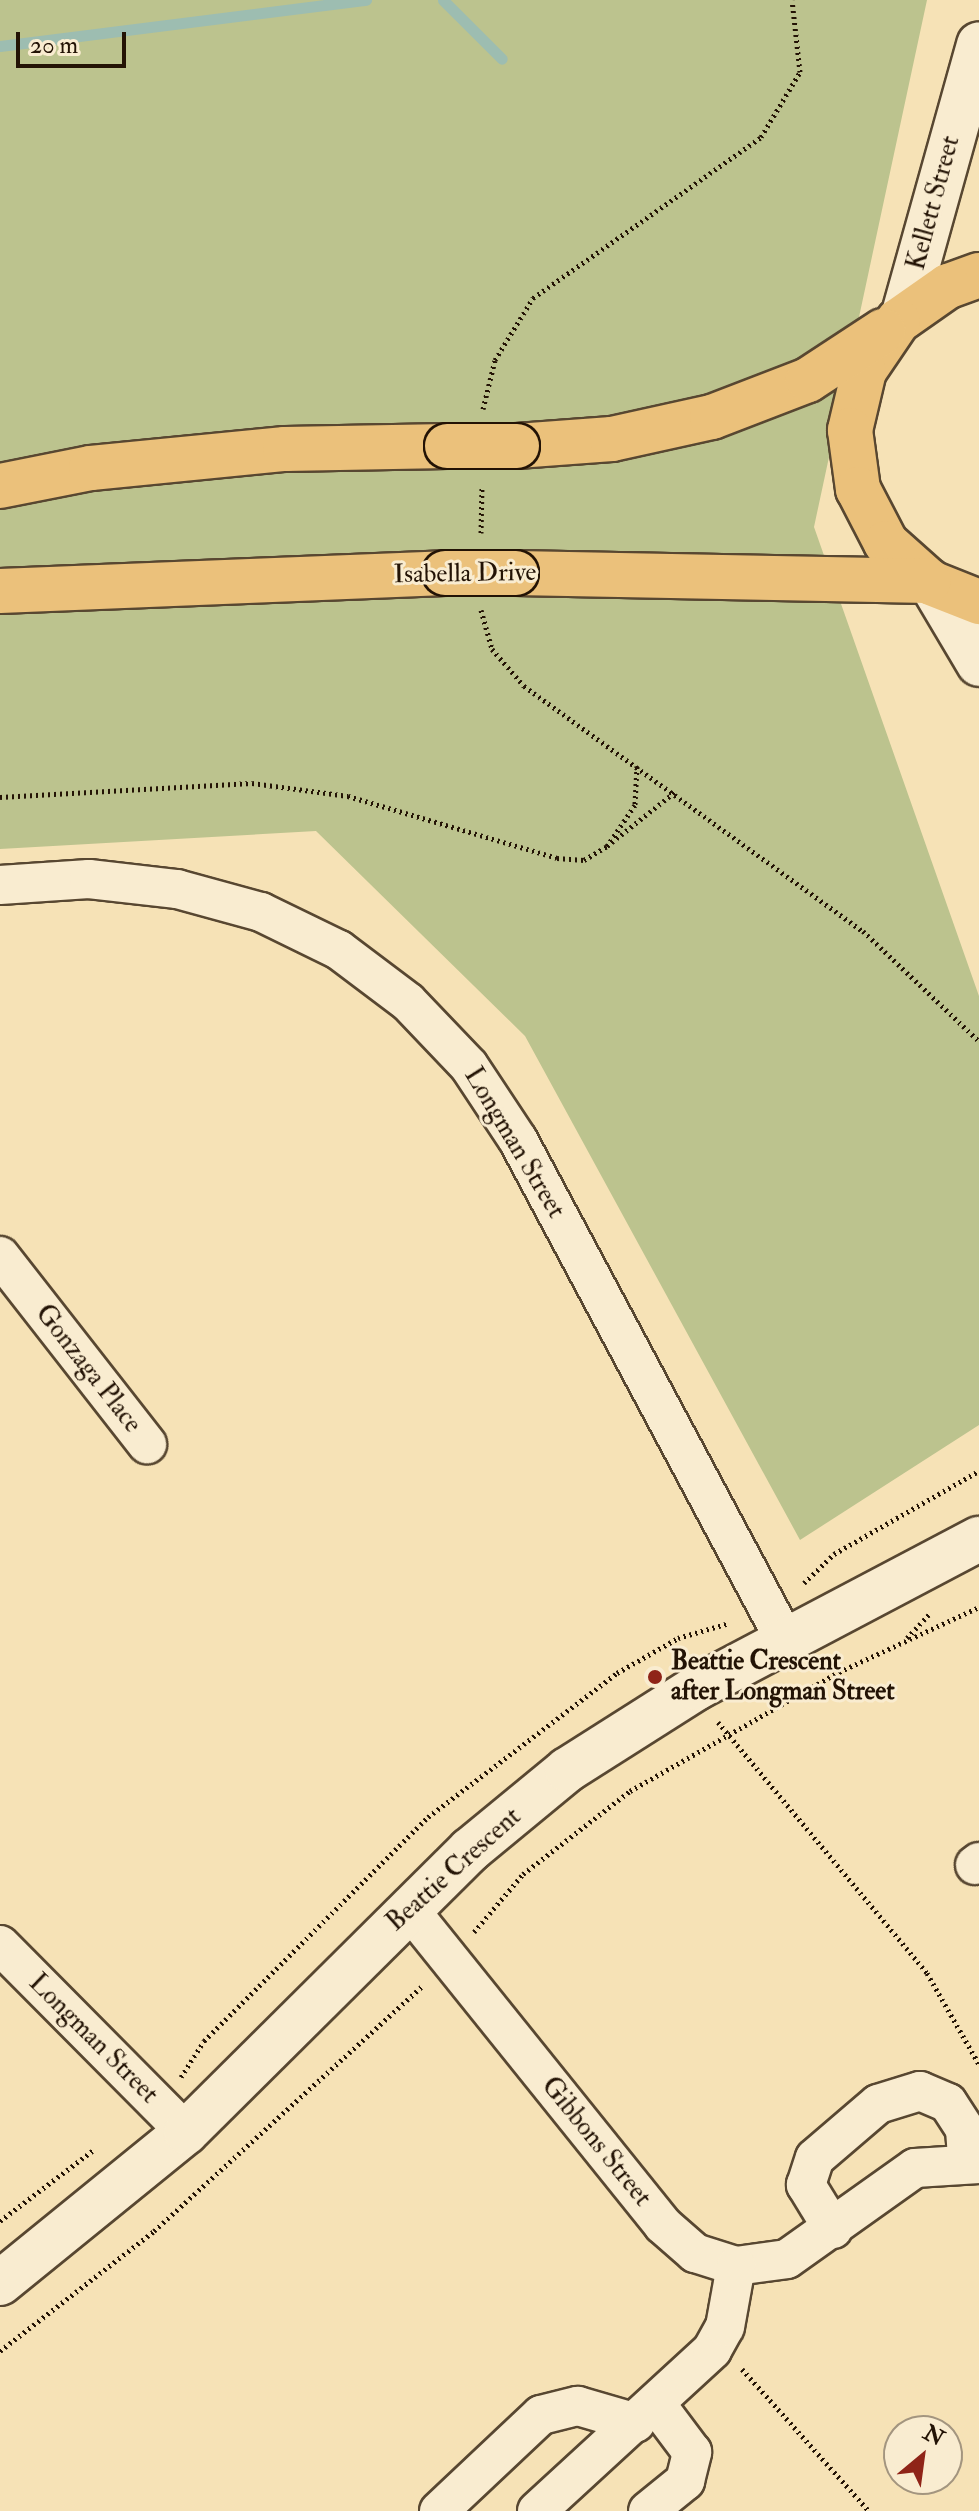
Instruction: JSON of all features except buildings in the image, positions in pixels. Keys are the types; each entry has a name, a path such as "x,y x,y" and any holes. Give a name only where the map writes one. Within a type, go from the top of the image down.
{"main road":[{"path":"0,486 91,468 285,449 517,446 625,437 748,406 808,380 948,286 979,275"},
{"path":"900,319 864,371 851,460 886,543 930,582 979,602"},
{"name":"Isabella Drive","path":"0,591 445,573 930,582"}],"street":[{"name":"Kellett Street","path":"900,319 979,44"},
{"path":"930,582 979,664"},
{"name":"Longman Street","path":"0,885 89,879 177,889 261,912 339,950 408,1002 469,1066 518,1140 786,1642"},
{"name":"Gonzaga Place","path":"0,1256 147,1444"},
{"name":"Beattie Crescent","path":"0,2283 186,2132 409,1909 567,1770 672,1702 977,1542"},
{"name":"Gibbons Street","path":"409,1909 663,2225 695,2253 736,2266 787,2259 833,2229 915,2168 973,2162 965,2129 948,2103 920,2091 878,2104 815,2158 806,2185 833,2229"},
{"name":"Longman Street","path":"0,1945 186,2132"},
{"path":"545,2508 715,2347 736,2266"},
{"path":"439,2511 541,2415 578,2406 646,2414 692,2452 685,2481 648,2511"}],"path":[{"path":"792,0 795,10"},
{"path":"607,846 635,805 637,766"},
{"path":"0,797 133,784 268,784 364,800 557,858 584,860 607,846 675,792"},
{"path":"802,1588 834,1554 979,1471"},
{"path":"466,1945 487,1910 578,1829 725,1732 979,1607"},
{"path":"725,1732 927,1973 979,2064"},
{"path":"0,2351 154,2231 386,2012 427,1982"},
{"path":"0,2221 101,2145"},
{"path":"715,2347 780,2405 869,2511"}],"green space":[{"path":"0,0 927,0 814,527 979,996 979,1425 800,1540 525,1036 316,831 0,849"}],"waterway":[{"path":"0,46 366,0"},
{"path":"443,0 502,59"}],"place":[{"name":"Beattie Crescent after Longman Street","path":"655,1677"}]}
